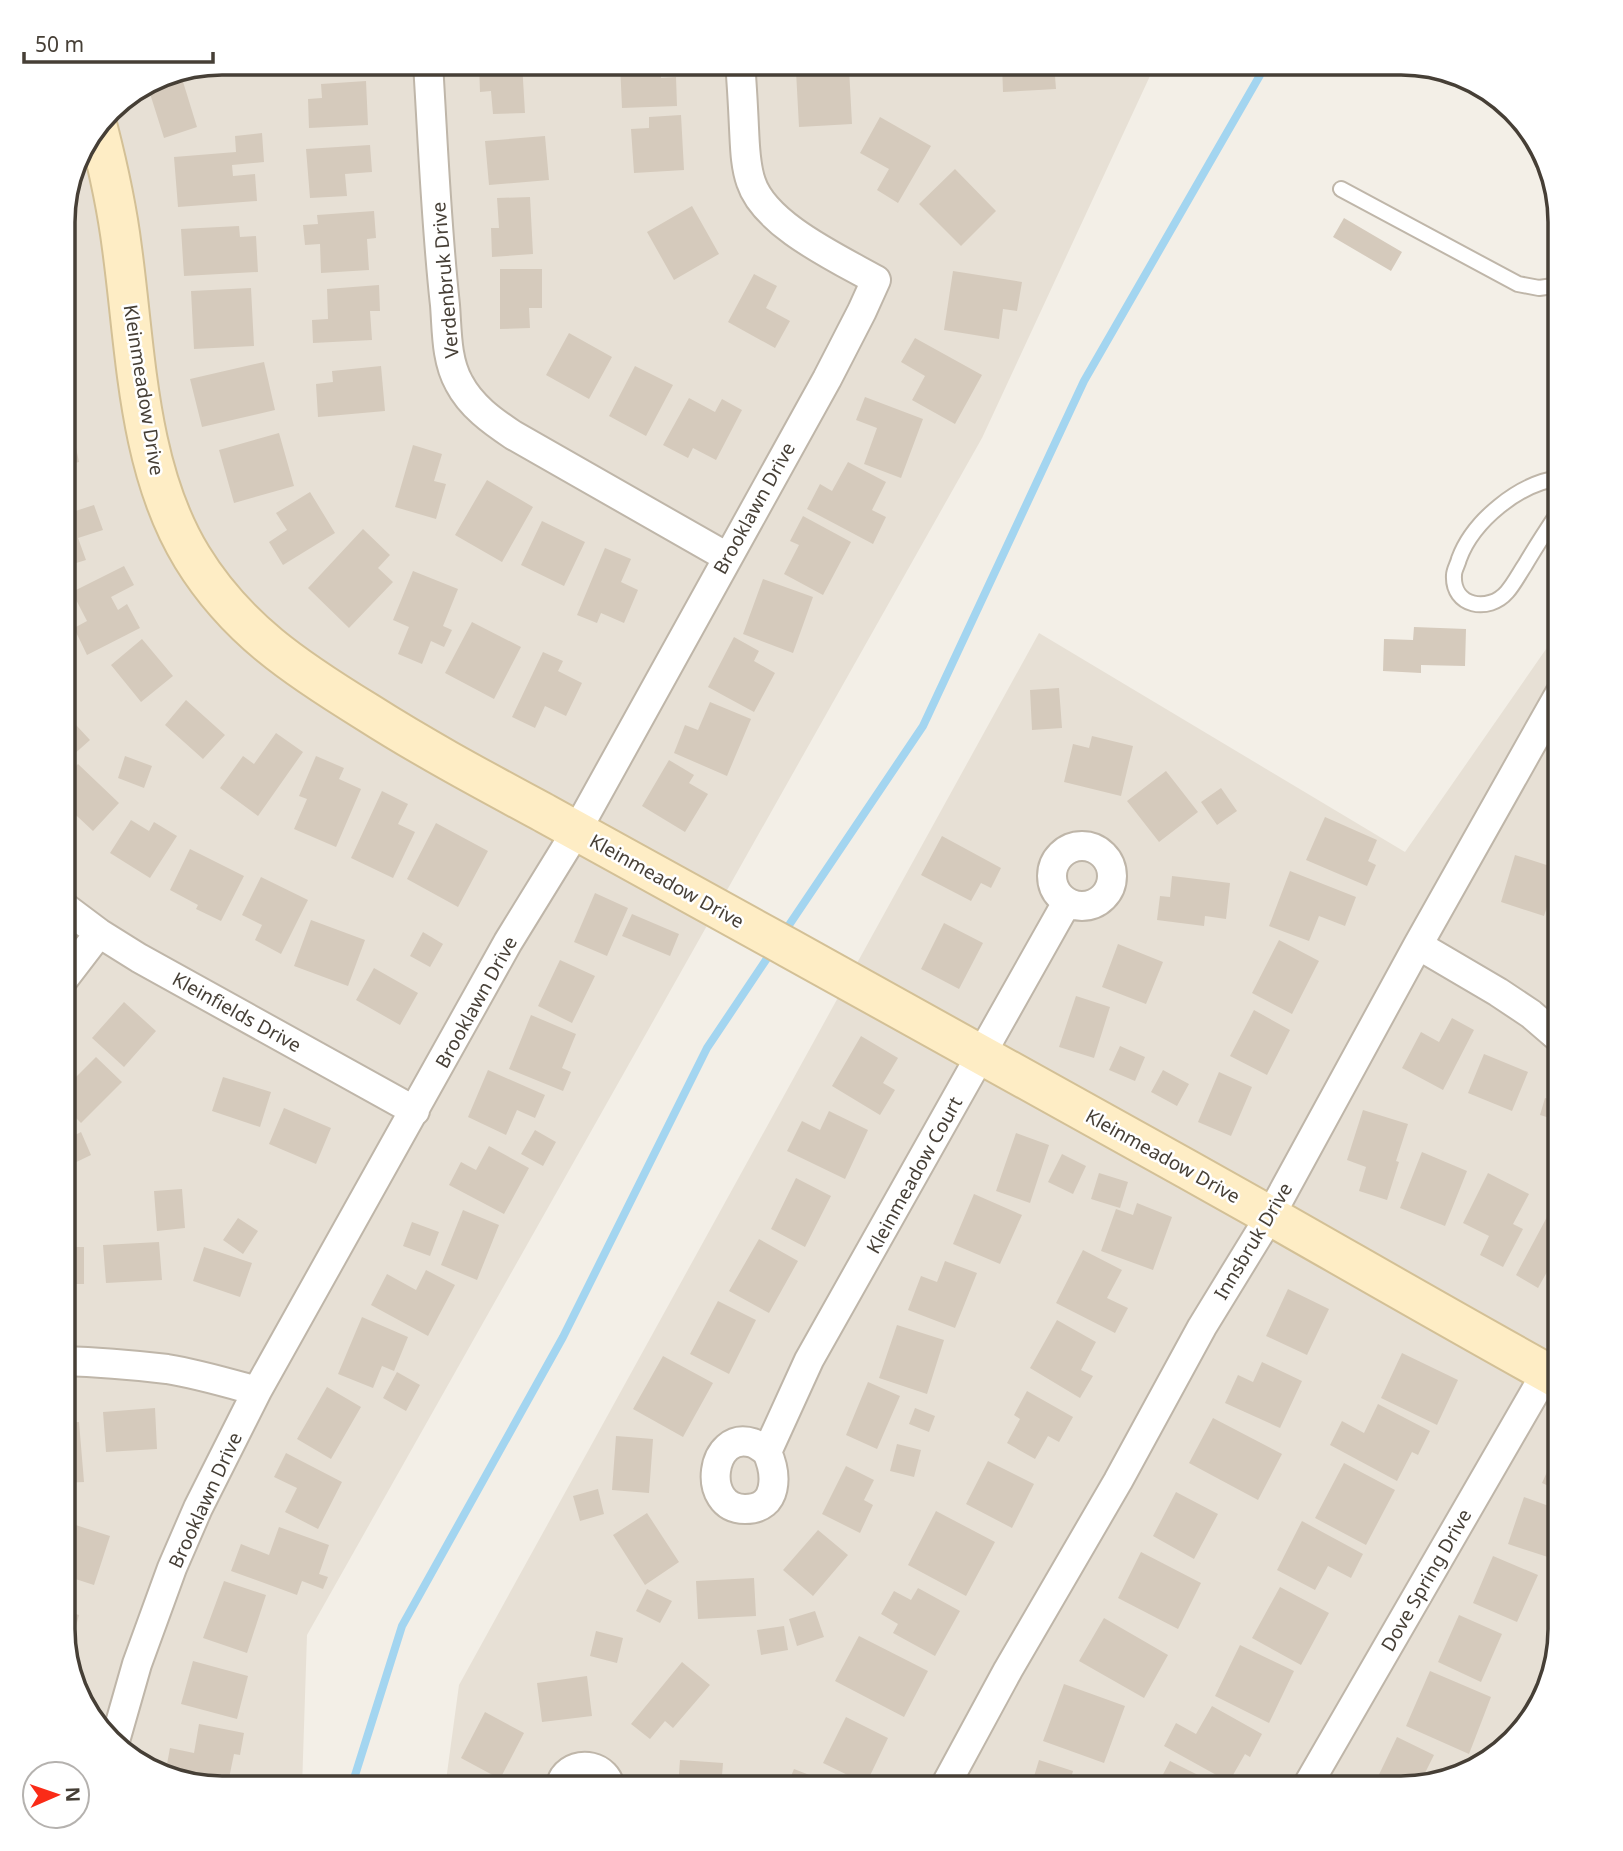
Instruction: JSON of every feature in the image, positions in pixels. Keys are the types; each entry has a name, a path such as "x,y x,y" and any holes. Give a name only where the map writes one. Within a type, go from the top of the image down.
{"street":[{"name":"Verdenbruk Drive","path":"429,76 443,288 450,360 458,383 472,403 513,435 727,556"},
{"name":"Brooklawn Drive","path":"117,1732 137,1664 172,1568 198,1508 257,1391 508,942 577,830 827,379 876,280 793,231 776,219 762,202 751,183 746,161 741,76"},
{"name":"Kleinmeadow Drive","path":"101,140 121,242 139,386 161,491 174,524 191,555 210,583 254,633 279,654 333,691 417,744 577,830 1270,1216 1548,1374"},
{"name":"Innsbruk Drive","path":"951,1776 1202,1327 1270,1216 1548,714"},
{"name":"Kleinmeadow Court","path":"767,1451 809,1360 1067,902"},
{"name":"Kleinfields Drive","path":"76,915 139,958 415,1111"},
{"path":"75,964 99,933"},
{"path":"1419,944 1531,1014 1548,1029"},
{"path":"75,1361 167,1369 257,1391"},
{"name":"Dove Spring Drive","path":"1313,1776 1548,1385"},
{"path":"565,1776 574,1769 586,1767 602,1771 605,1776"}],"lane":[{"path":"1341,189 1518,285 1548,287"},
{"path":"1548,480 1521,492 1482,522 1462,551 1454,575 1463,600 1476,605 1490,604 1506,594 1548,529"}],"shaded area":[{"path":"213,76 1150,76 982,438 307,1635 302,1776 203,1774 184,1771 157,1761 125,1739 106,1718 90,1694 80,1667 77,1648 76,213 80,184 90,157 118,118 141,100 175,83"},
{"path":"1039,633 1405,852 1548,646 1548,1629 1543,1667 1537,1685 1523,1710 1505,1733 1466,1761 1439,1771 1400,1776 447,1776 459,1685"}],"building":[{"path":"479,76 523,76 525,113 493,114 491,91 480,92"},
{"path":"621,76 676,77 677,106 622,108"},
{"path":"796,76 849,76 852,124 799,127"},
{"path":"1002,76 1055,76 1056,89 1003,92"},
{"path":"183,81 197,127 164,138 150,94"},
{"path":"366,81 368,125 309,128 308,99 322,98 321,84"},
{"path":"681,115 684,170 634,173 631,129 649,128 649,117"},
{"path":"880,117 931,146 898,203 877,190 889,169 860,153"},
{"path":"262,133 264,162 232,165 233,176 255,174 257,201 178,207 174,157 236,152 235,136"},
{"path":"545,136 549,180 489,185 485,141"},
{"path":"370,145 372,172 345,174 347,196 310,198 306,149"},
{"path":"955,169 996,211 961,246 919,204"},
{"path":"530,197 533,254 492,257 491,228 499,228 497,198"},
{"path":"692,206 719,254 674,280 647,232"},
{"path":"374,211 376,238 367,239 369,270 321,273 320,244 305,245 303,225 318,224 317,215"},
{"path":"1344,218 1402,252 1391,271 1333,237"},
{"path":"239,226 240,237 256,236 258,272 184,276 181,229"},
{"path":"500,269 542,269 542,308 529,308 530,328 500,329"},
{"path":"953,271 1022,282 1017,311 1003,309 999,339 944,330"},
{"path":"754,274 777,286 766,308 790,321 775,348 728,322"},
{"path":"379,285 380,311 370,311 372,340 313,343 312,320 328,319 327,289"},
{"path":"251,288 254,346 194,349 191,291"},
{"path":"569,333 612,357 589,399 546,375"},
{"path":"915,338 982,375 955,424 912,400 925,376 901,362"},
{"path":"264,362 275,410 202,427 190,379"},
{"path":"381,366 385,411 318,417 316,384 333,382 332,371"},
{"path":"635,366 673,385 646,436 609,416"},
{"path":"865,397 923,419 901,478 864,464 877,428 856,420"},
{"path":"689,398 715,412 722,399 742,410 716,460 693,448 688,458 663,445"},
{"path":"279,433 294,486 234,503 219,450"},
{"path":"413,445 442,454 434,481 446,484 436,519 395,507"},
{"path":"848,462 886,482 872,510 886,517 873,544 807,509 820,484 832,491"},
{"path":"487,480 533,507 502,562 455,535"},
{"path":"310,492 335,533 283,565 269,542 287,530 276,513"},
{"path":"94,505 103,530 78,538 86,560 76,563 76,511"},
{"path":"803,516 851,542 823,595 784,574 799,545 790,541"},
{"path":"542,521 585,542 564,586 521,565"},
{"path":"363,529 390,555 378,568 393,582 349,628 308,588"},
{"path":"605,548 631,559 621,582 638,590 624,623 601,613 597,623 577,615"},
{"path":"124,566 134,585 111,597 118,610 127,604 140,628 87,655 76,632 76,627 87,621 76,599 76,590"},
{"path":"413,571 458,589 443,626 452,630 444,647 431,641 422,664 398,654 409,627 393,620"},
{"path":"763,579 813,597 793,653 743,634"},
{"path":"472,622 521,647 494,699 445,673"},
{"path":"1414,627 1466,629 1465,666 1421,665 1421,673 1383,671 1384,639 1413,640"},
{"path":"734,637 759,651 754,661 775,673 754,712 708,687"},
{"path":"142,639 173,676 141,702 111,665"},
{"path":"543,652 563,661 558,671 582,683 566,716 545,706 535,728 512,717"},
{"path":"1059,688 1062,728 1032,730 1030,690"},
{"path":"186,700 225,735 203,759 165,725"},
{"path":"710,702 751,719 727,776 674,753 685,725 698,730"},
{"path":"76,725 90,740 76,753"},
{"path":"276,733 303,752 258,816 220,788 243,756 254,764"},
{"path":"1092,736 1133,746 1121,796 1064,782 1073,744 1089,748"},
{"path":"125,756 152,766 144,788 118,778"},
{"path":"316,756 344,768 339,779 361,789 336,847 294,829 307,799 299,796"},
{"path":"669,760 694,775 689,783 708,794 685,832 642,806"},
{"path":"78,764 119,803 93,831 76,815 76,767"},
{"path":"1166,771 1198,812 1159,842 1127,801"},
{"path":"1221,788 1237,811 1217,825 1201,802"},
{"path":"382,791 408,804 398,824 415,832 393,878 351,858"},
{"path":"1325,817 1377,840 1368,861 1376,865 1367,886 1306,860"},
{"path":"131,820 149,831 154,822 177,836 150,878 110,853"},
{"path":"436,823 488,851 458,907 407,879"},
{"path":"942,836 1001,868 991,888 981,883 971,901 921,875"},
{"path":"190,849 244,876 221,921 196,909 198,905 170,890"},
{"path":"1515,855 1548,866 1548,903 1544,916 1501,902"},
{"path":"1290,871 1356,897 1345,926 1319,916 1309,941 1269,926"},
{"path":"1172,876 1230,883 1226,919 1205,916 1204,926 1157,920 1160,896 1170,897"},
{"path":"261,877 308,900 281,954 255,940 262,925 242,915"},
{"path":"595,893 628,908 607,956 574,942"},
{"path":"632,914 679,934 670,956 622,936"},
{"path":"311,920 365,940 348,986 294,966"},
{"path":"944,923 983,943 959,989 921,969"},
{"path":"423,932 443,944 430,967 410,956"},
{"path":"1279,940 1319,961 1292,1014 1252,993"},
{"path":"1118,944 1163,962 1146,1004 1102,987"},
{"path":"560,960 595,976 572,1023 538,1006"},
{"path":"374,968 418,993 400,1025 356,1000"},
{"path":"1076,996 1110,1007 1094,1058 1059,1047"},
{"path":"124,1002 156,1031 124,1067 92,1038"},
{"path":"1254,1010 1290,1030 1267,1075 1230,1056"},
{"path":"531,1015 576,1034 562,1068 571,1072 563,1091 509,1069"},
{"path":"1452,1018 1474,1030 1443,1090 1402,1068 1421,1032 1439,1042"},
{"path":"861,1036 898,1058 883,1083 895,1090 880,1115 832,1086"},
{"path":"1120,1046 1145,1057 1135,1081 1109,1070"},
{"path":"1484,1054 1528,1072 1512,1111 1468,1093"},
{"path":"96,1057 122,1082 81,1123 75,1117 75,1078"},
{"path":"488,1070 545,1095 535,1118 517,1110 506,1135 468,1117"},
{"path":"1163,1070 1189,1084 1177,1106 1151,1092"},
{"path":"1219,1072 1252,1087 1231,1136 1198,1122"},
{"path":"223,1077 271,1092 260,1127 212,1111"},
{"path":"1545,1098 1548,1099 1548,1117 1540,1115"},
{"path":"284,1108 331,1128 316,1164 269,1144"},
{"path":"1363,1110 1408,1124 1387,1200 1359,1191 1366,1167 1347,1160"},
{"path":"829,1111 868,1130 845,1179 787,1151 802,1121 820,1130"},
{"path":"535,1130 556,1142 543,1166 521,1154"},
{"path":"81,1132 91,1155 75,1163 75,1135"},
{"path":"1016,1133 1049,1145 1030,1203 996,1191"},
{"path":"489,1146 529,1168 504,1214 449,1185 461,1162 476,1170"},
{"path":"1422,1152 1467,1171 1445,1226 1400,1208"},
{"path":"1062,1154 1086,1166 1073,1194 1048,1182"},
{"path":"1099,1173 1128,1182 1120,1208 1091,1199"},
{"path":"1488,1173 1529,1194 1513,1224 1523,1229 1503,1267 1480,1255 1489,1236 1463,1223"},
{"path":"796,1178 831,1196 805,1247 771,1229"},
{"path":"182,1189 185,1228 157,1231 154,1191"},
{"path":"974,1194 1022,1215 1000,1264 953,1244"},
{"path":"1137,1203 1172,1217 1153,1270 1101,1251 1116,1209 1133,1215"},
{"path":"463,1210 499,1225 477,1280 441,1265"},
{"path":"238,1218 258,1231 243,1254 223,1240"},
{"path":"1548,1218 1548,1270 1538,1288 1516,1275"},
{"path":"412,1222 439,1232 430,1256 403,1246"},
{"path":"759,1239 798,1261 769,1313 729,1291"},
{"path":"159,1242 162,1280 106,1283 103,1245"},
{"path":"75,1247 84,1247 84,1284 75,1284"},
{"path":"204,1247 252,1263 240,1297 193,1281"},
{"path":"1083,1250 1122,1270 1107,1298 1128,1308 1115,1333 1056,1303"},
{"path":"945,1261 977,1273 955,1328 908,1310 921,1276 937,1282"},
{"path":"426,1270 455,1285 428,1336 371,1305 387,1274 416,1290"},
{"path":"1288,1289 1329,1309 1307,1355 1266,1336"},
{"path":"718,1301 756,1320 729,1374 690,1354"},
{"path":"362,1317 408,1337 394,1371 382,1366 373,1388 338,1374"},
{"path":"1057,1320 1096,1342 1081,1370 1093,1376 1080,1398 1030,1368"},
{"path":"897,1325 944,1340 927,1394 879,1378"},
{"path":"1402,1353 1458,1380 1437,1425 1381,1398"},
{"path":"663,1356 713,1383 683,1437 633,1409"},
{"path":"1262,1362 1302,1381 1280,1428 1225,1403 1238,1375 1253,1382"},
{"path":"397,1372 420,1385 406,1411 383,1398"},
{"path":"868,1382 900,1396 877,1449 846,1435"},
{"path":"327,1387 361,1407 331,1459 297,1439"},
{"path":"1027,1391 1073,1417 1059,1442 1048,1436 1035,1459 1007,1443 1020,1419 1014,1415"},
{"path":"1378,1404 1430,1431 1418,1455 1412,1452 1397,1481 1330,1445 1342,1421 1364,1433"},
{"path":"155,1408 157,1449 106,1452 103,1412"},
{"path":"915,1408 935,1416 929,1432 909,1424"},
{"path":"1213,1418 1282,1454 1258,1500 1189,1463"},
{"path":"75,1422 79,1422 84,1482 75,1482"},
{"path":"616,1436 653,1439 649,1493 612,1490"},
{"path":"897,1444 921,1450 914,1477 890,1471"},
{"path":"286,1453 342,1482 318,1529 285,1512 297,1488 274,1477"},
{"path":"988,1461 1034,1484 1012,1528 966,1504"},
{"path":"1344,1463 1395,1490 1366,1545 1315,1518"},
{"path":"846,1466 874,1480 864,1500 873,1505 860,1533 822,1514"},
{"path":"1548,1470 1548,1486 1542,1483"},
{"path":"598,1489 604,1514 580,1521 573,1496"},
{"path":"1176,1492 1218,1514 1194,1559 1153,1536"},
{"path":"1524,1497 1548,1506 1548,1557 1508,1544"},
{"path":"936,1511 995,1542 966,1596 908,1565"},
{"path":"647,1513 679,1562 645,1585 613,1535"},
{"path":"1302,1521 1363,1554 1351,1578 1328,1566 1315,1590 1277,1570"},
{"path":"75,1525 110,1536 94,1585 75,1579"},
{"path":"279,1527 329,1545 319,1574 328,1577 323,1589 302,1581 297,1595 231,1571 241,1544 269,1555"},
{"path":"818,1530 848,1555 813,1596 783,1570"},
{"path":"1141,1552 1201,1583 1178,1629 1118,1598"},
{"path":"1493,1556 1538,1575 1517,1622 1473,1603"},
{"path":"754,1578 756,1616 698,1619 696,1581"},
{"path":"224,1581 266,1595 247,1653 203,1638"},
{"path":"1280,1587 1329,1613 1301,1665 1252,1638"},
{"path":"918,1588 960,1611 935,1656 893,1633 898,1624 881,1614 894,1591 911,1600"},
{"path":"647,1589 672,1601 660,1623 636,1611"},
{"path":"815,1611 824,1637 797,1646 789,1619"},
{"path":"75,1614 79,1615 75,1629"},
{"path":"1459,1615 1502,1634 1481,1682 1438,1662"},
{"path":"1104,1618 1168,1655 1144,1698 1079,1661"},
{"path":"784,1626 788,1650 761,1655 757,1630"},
{"path":"596,1631 623,1638 617,1663 590,1656"},
{"path":"859,1636 928,1671 904,1717 835,1681"},
{"path":"1240,1645 1294,1671 1269,1723 1215,1696"},
{"path":"193,1661 248,1676 237,1719 181,1704"},
{"path":"682,1662 710,1685 673,1728 665,1721 650,1739 631,1724"},
{"path":"1430,1671 1491,1697 1469,1754 1406,1726"},
{"path":"587,1676 592,1716 542,1722 537,1683"},
{"path":"1064,1684 1125,1706 1104,1763 1043,1741"},
{"path":"1212,1706 1262,1734 1250,1757 1245,1754 1232,1776 1218,1776 1164,1746 1176,1723 1196,1734"},
{"path":"485,1712 524,1733 502,1776 494,1776 461,1758"},
{"path":"846,1717 888,1738 870,1776 850,1776 823,1763"},
{"path":"199,1724 244,1733 240,1755 234,1754 229,1776 184,1771 167,1765 170,1748 194,1753"},
{"path":"1397,1737 1434,1755 1425,1773 1378,1776"},
{"path":"680,1760 723,1763 722,1776 679,1776"},
{"path":"1039,1760 1073,1771 1072,1776 1034,1776"},
{"path":"1170,1761 1200,1776 1162,1776"},
{"path":"794,1769 812,1776 791,1776"}],"waterway":[{"path":"783,934 923,726 1084,381 1260,76"},
{"path":"355,1776 402,1626 563,1337 707,1048 772,951"}]}
